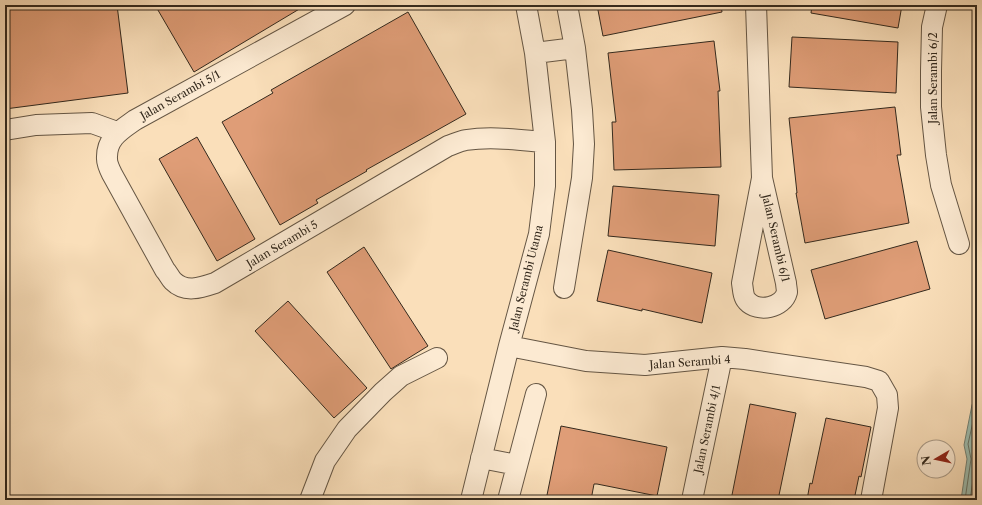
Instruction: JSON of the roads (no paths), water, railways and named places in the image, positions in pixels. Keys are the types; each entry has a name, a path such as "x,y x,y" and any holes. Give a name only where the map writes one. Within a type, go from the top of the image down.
{"street":[{"name":"Jalan Serambi 5/1","path":"117,132 135,120 345,5"},
{"name":"Jalan Serambi Utama","path":"471,500 509,346 539,234 545,186 545,142 535,53 526,5"},
{"path":"564,288 582,178 584,144 575,48 567,5"},
{"name":"Jalan Serambi 6/1","path":"756,5 762,178 787,292 782,300 775,306 763,308 754,306 747,301 743,292 742,283 762,178"},
{"name":"Jalan Serambi 6/2","path":"937,5 932,27 930,107 941,185 959,244"},
{"path":"535,53 575,48"},
{"path":"5,130 36,125 92,123 117,132"},
{"name":"Jalan Serambi 5","path":"117,132 109,144 107,160 112,174 165,270 173,281 185,289 200,288 215,283 448,146 464,140 479,138 545,142"},
{"path":"539,234 573,237"},
{"name":"Jalan Serambi 4","path":"509,346 586,360 645,365 722,357 745,359 866,377 879,381 887,395 888,413 871,500"},
{"name":"Jalan Serambi 4/1","path":"692,500 722,357"},
{"path":"310,500 325,461 347,429 401,376 437,358"},
{"path":"508,500 536,394"},
{"path":"481,458 517,465"}],"water":[{"path":"977,391 977,500 961,500 967,459 964,445 972,405"}]}
